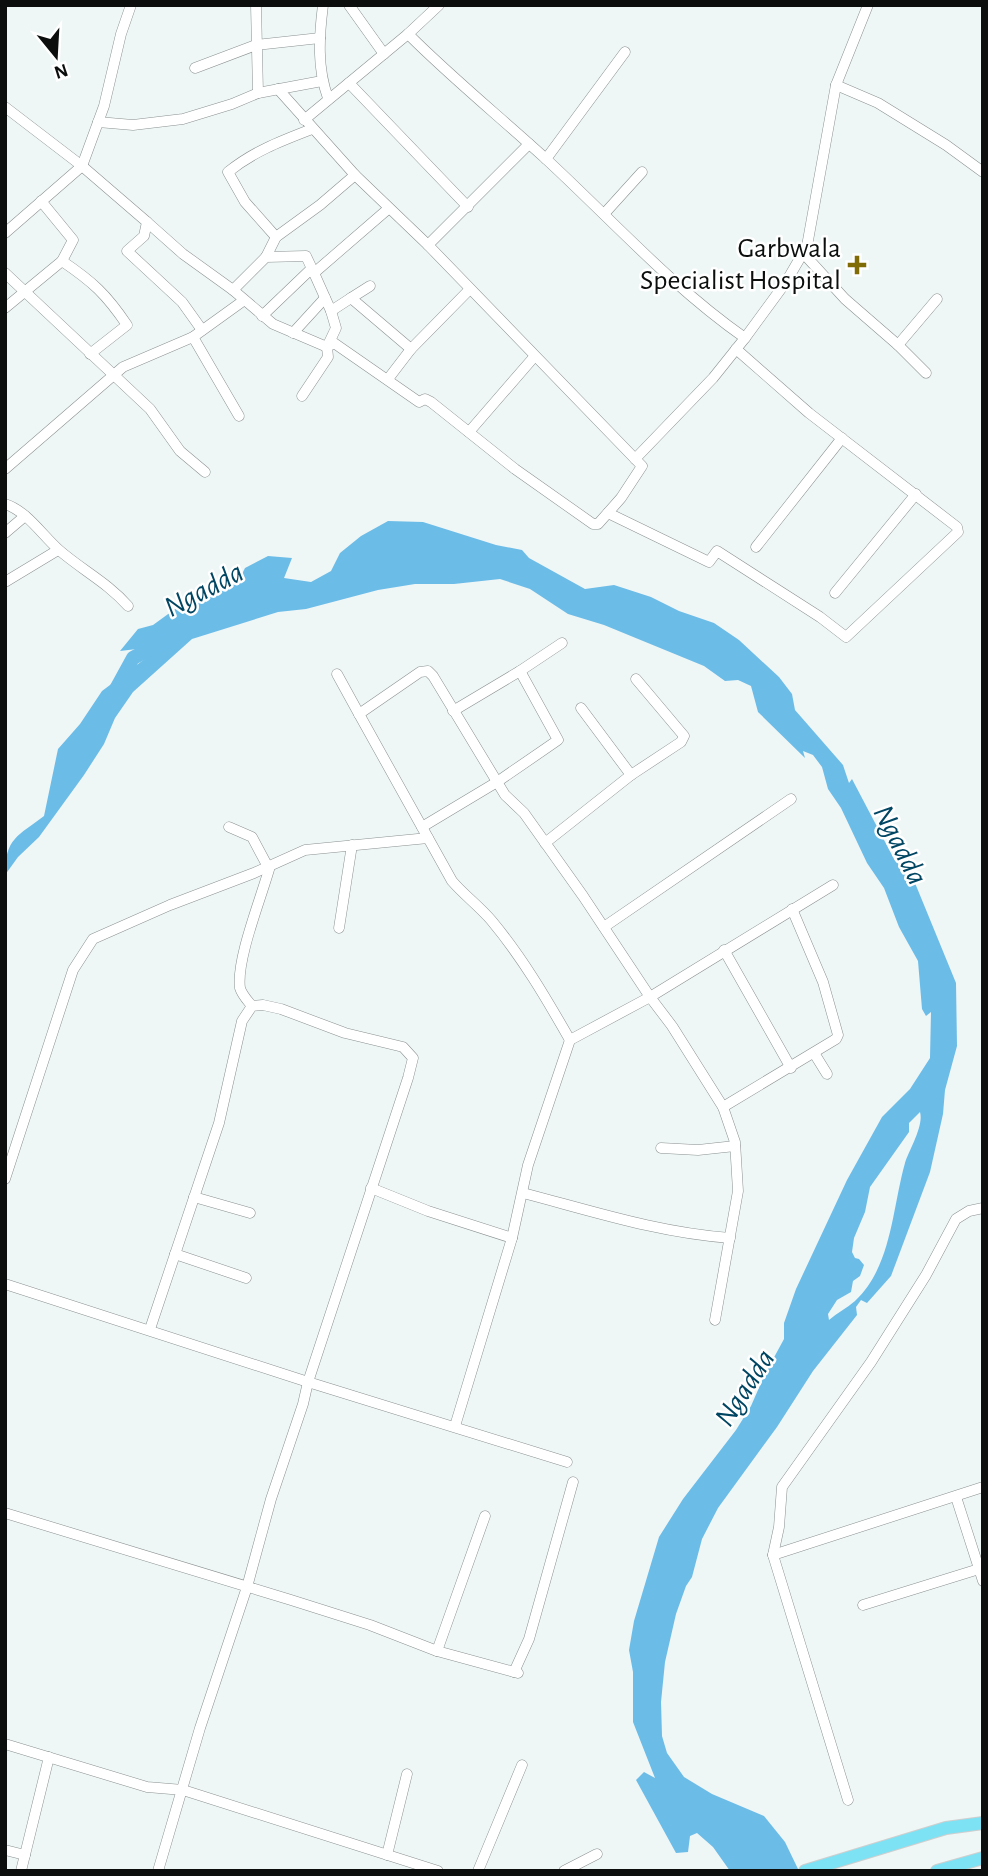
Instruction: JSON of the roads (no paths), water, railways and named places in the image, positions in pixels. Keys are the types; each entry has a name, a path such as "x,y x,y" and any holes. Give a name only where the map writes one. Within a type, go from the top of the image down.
{"main road":[{"path":"805,1871 946,1828 983,1823"},
{"path":"937,1871 983,1858"}],"street":[{"path":"5,233 82,166 98,122 131,5"},
{"path":"256,5 258,93"},
{"path":"323,5 320,38 322,81 328,98"},
{"path":"349,5 384,54"},
{"path":"304,120 439,5"},
{"path":"635,458 713,378 786,282 807,246 836,85 868,5"},
{"path":"408,34 463,88 546,159 687,290 745,338"},
{"path":"195,68 256,44 320,38"},
{"path":"546,159 625,52"},
{"path":"98,122 133,125 183,119 258,93 322,81"},
{"path":"349,83 468,207"},
{"path":"836,85 878,103 946,145 983,173"},
{"path":"5,107 82,166 183,254 233,290 273,324 327,346 334,343 419,402 425,399 435,405 515,469 593,524 598,524 621,498 642,466 428,245 355,175 278,89"},
{"path":"276,237 245,202 228,172 265,147 312,129"},
{"path":"428,245 529,144"},
{"path":"604,214 642,172"},
{"path":"233,290 266,257 276,237 355,175"},
{"path":"5,308 62,261 73,240 41,201"},
{"path":"314,273 388,209"},
{"path":"146,222 144,236 127,251 183,302 202,330"},
{"path":"803,253 845,299 926,373"},
{"path":"266,257 306,256 326,298 336,328 327,346 328,356 302,396"},
{"path":"62,261 94,283 127,325 90,354"},
{"path":"262,316 309,271 314,273"},
{"path":"5,273 150,409 180,451 205,472"},
{"path":"331,311 370,286"},
{"path":"388,379 411,349 469,289"},
{"path":"293,333 326,298"},
{"path":"351,298 411,349"},
{"path":"898,345 937,299"},
{"path":"5,469 123,367 193,337 243,301"},
{"path":"193,337 239,416"},
{"path":"608,513 709,562 717,551 820,617 846,637 958,532 957,527 809,413 736,349"},
{"path":"469,432 534,357"},
{"path":"756,547 842,438"},
{"path":"835,593 916,494"},
{"path":"5,504 16,507 58,550 84,571 111,587 128,606"},
{"path":"5,533 25,516"},
{"path":"5,582 58,550"},
{"path":"453,710 562,643"},
{"path":"359,715 412,677 428,671 433,676 505,795 524,813 545,843 650,998 672,1026 723,1107 735,1146 738,1191 715,1320"},
{"path":"422,828 497,782 558,740 520,671"},
{"path":"337,674 452,881 490,918 539,985 570,1040"},
{"path":"545,843 631,775 681,742 684,736 636,680"},
{"path":"581,708 631,775"},
{"path":"604,928 791,799"},
{"path":"229,827 252,837 269,867 244,956 240,981 241,992 252,1006"},
{"path":"5,1179 73,970 93,939 305,850 428,838"},
{"path":"339,928 352,845"},
{"path":"455,1426 512,1238 528,1165 570,1040 650,998 833,885"},
{"path":"723,1107 836,1039 838,1032 823,982 792,909"},
{"path":"724,950 791,1068"},
{"path":"158,1871 225,1649 247,1587 271,1499 408,1078 412,1058 403,1047 345,1033 281,1009 263,1005 252,1006"},
{"path":"150,1329 219,1123 242,1021 252,1006"},
{"path":"814,1053 827,1074"},
{"path":"661,1148 698,1150 735,1146"},
{"path":"371,1188 428,1211 512,1238"},
{"path":"523,1193 612,1219 697,1236 730,1238"},
{"path":"194,1197 250,1213"},
{"path":"848,1800 773,1555 779,1527 782,1487 871,1362 926,1275 956,1219 969,1211 983,1208"},
{"path":"175,1254 246,1278"},
{"path":"5,1284 567,1462"},
{"path":"5,1513 370,1625 437,1651 516,1672 529,1639 573,1482"},
{"path":"773,1555 983,1487"},
{"path":"956,1497 983,1581"},
{"path":"437,1651 485,1516"},
{"path":"863,1605 979,1569"},
{"path":"5,1744 147,1787 183,1790 438,1871"},
{"path":"21,1871 49,1757"},
{"path":"480,1870 522,1765"},
{"path":"387,1855 407,1774"},
{"path":"5,1850 25,1855"},
{"path":"564,1871 597,1854"}],"water":[{"path":"388,521 423,522 496,545 522,550 529,558 585,589 614,585 651,597 679,611 714,623 739,640 779,677 792,694 795,710 843,765 849,783 852,779 894,859 915,883 956,983 957,1046 945,1090 943,1114 930,1172 891,1276 867,1303 861,1300 856,1307 857,1315 813,1371 777,1427 718,1508 702,1539 692,1577 676,1614 665,1662 661,1702 662,1736 667,1753 684,1777 712,1794 764,1816 785,1842 799,1871 730,1871 713,1847 697,1833 690,1836 688,1852 676,1853 636,1780 644,1772 655,1778 633,1722 633,1672 629,1650 634,1621 659,1537 683,1499 751,1406 784,1339 784,1323 796,1289 847,1180 882,1117 910,1089 930,1058 931,1012 926,1016 922,1009 918,961 899,927 884,888 867,863 841,808 828,789 822,767 813,755 803,751 805,758 758,712 751,686 738,680 725,681 704,666 604,625 568,614 530,589 500,579 454,584 415,584 378,590 306,609 278,612 192,639 133,692 115,718 104,744 84,775 39,837 18,857 5,875 10,845 44,816 58,749 80,724 102,691 162,646 120,651 138,629 153,625 204,588 237,584 245,568 268,556 292,558 284,578 311,582 331,571 340,553 361,536","holes":["920,1112 921,1118 905,1163 889,1236 877,1271 855,1301 829,1320 828,1314 837,1300 851,1292 853,1281 860,1276 864,1265 852,1252 870,1187 909,1132 909,1123"]}],"waterway":[{"name":"Ngadda","path":"116,689 133,658 170,638"}],"place":[{"name":"Garbwala Specialist Hospital","path":"857,265"}]}
